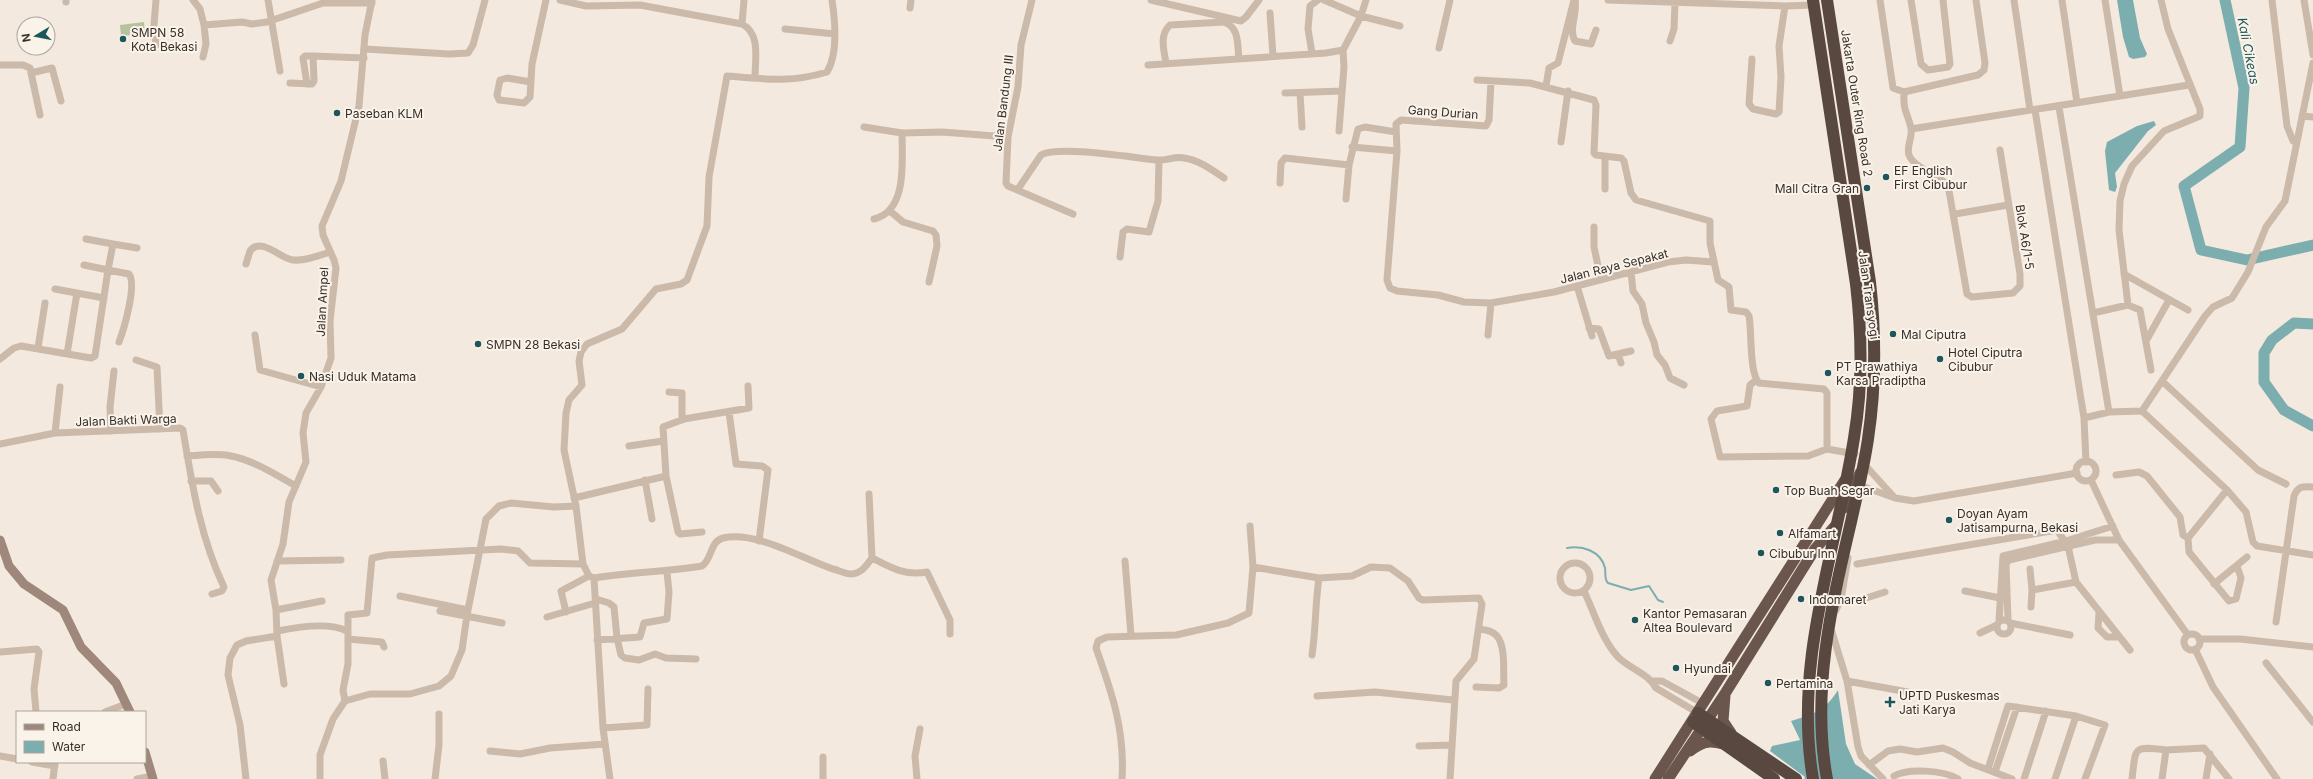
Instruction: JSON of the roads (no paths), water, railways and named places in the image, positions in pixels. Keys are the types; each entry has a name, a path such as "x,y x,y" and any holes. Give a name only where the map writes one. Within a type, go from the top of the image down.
{"highway":[{"name":"Jalan Transyogi","path":"1668,779 1685,753 1701,717 1726,692 1815,550 1835,527 1864,464 1874,431 1878,390 1878,366 1868,265 1828,0"},
{"name":"Jakarta Outer Ring Road 2","path":"1827,779 1821,730 1820,691 1825,648 1835,591 1868,440 1875,363 1874,322 1870,282 1828,0"},
{"name":"Jalan Transyogi","path":"1656,779 1701,717 1802,545 1822,519 1842,485 1856,454 1864,409 1865,366 1813,2"},
{"path":"1813,2 1856,284 1860,323 1861,363 1854,438 1822,588 1812,646 1807,691 1808,731 1814,779"},
{"path":"1825,85 1830,89 1841,82"},
{"path":"1828,110 1838,103 1845,105"},
{"path":"1726,692 1723,721 1728,739"},
{"path":"1701,717 1728,739 1744,757 1774,779"},
{"path":"1685,753 1704,742 1728,739 1756,750 1796,779"}],"main road":[{"path":"0,540 9,566 24,584 62,610 81,647 116,683 128,708"},
{"path":"146,755 153,778"}],"street":[{"path":"156,0 154,25 156,45"},
{"path":"194,0 200,9 204,25 206,44 203,57"},
{"path":"268,0 273,19 280,71"},
{"path":"365,49 449,54 465,53 470,50 472,45 485,0"},
{"path":"531,82 506,78 500,80 497,95 499,100 516,103 528,101 530,97 531,82 532,64 546,0"},
{"path":"560,0 586,6 640,5 742,24 750,28 755,40 755,78"},
{"path":"742,24 744,0"},
{"path":"610,779 603,728 595,601 592,577 583,564 576,506 564,450 566,413 569,400 582,385 579,361 581,352 587,344 622,329 656,289 681,284 690,276 707,226 709,176 727,76 783,80 809,77 827,72 830,66 835,34 832,0"},
{"path":"910,8 911,0"},
{"name":"Jalan Bandung III","path":"1032,0 1021,45 1018,87 1008,137 1006,183 1008,186 1018,189 1073,214"},
{"path":"1151,0 1170,6 1241,21 1259,0"},
{"path":"1312,54 1308,29 1310,6 1318,0"},
{"path":"1324,0 1361,16 1400,26"},
{"path":"1339,132 1343,50 1361,16 1366,0"},
{"path":"1439,48 1450,0"},
{"path":"1575,0 1575,41 1591,44 1596,30"},
{"path":"1546,86 1549,68 1558,63 1575,0"},
{"path":"1608,0 1785,6 1813,2"},
{"path":"1880,0 1893,88 1904,92 1978,75 1984,70 1985,62 1976,0"},
{"path":"1911,0 1921,64 1928,70 1948,67 1950,60 1942,0"},
{"path":"2014,0 2084,418 2086,462"},
{"path":"2062,0 2077,103"},
{"path":"2105,0 2120,96"},
{"path":"2128,305 2119,230 2120,201 2124,184 2132,166 2164,131 2200,116 2200,109 2189,85 2168,29 2161,0"},
{"path":"2272,0 2287,126 2293,141"},
{"path":"2304,0 2312,30 2313,55"},
{"path":"204,25 242,22 252,24 324,3 372,2"},
{"name":"Jalan Ampel","path":"284,684 277,633 276,610 271,580 283,544 289,502 302,476 306,462 303,433 306,413 321,387 331,358 330,322 336,268 322,235 322,226 340,181 359,106 365,36 372,2"},
{"path":"1670,41 1674,29 1674,3"},
{"path":"1752,59 1748,104 1753,109 1776,114 1779,112 1781,77 1779,46 1785,6"},
{"path":"1270,12 1273,56"},
{"path":"1166,63 1163,40 1166,29 1170,25 1201,23 1224,22 1232,25 1236,30 1239,59"},
{"path":"784,29 835,34"},
{"path":"1148,65 1312,54 1343,50"},
{"path":"290,83 312,84 314,81 313,56 364,58"},
{"path":"2142,411 2204,316 2213,307 2232,298 2248,272 2261,236 2288,194 2313,63"},
{"path":"0,65 23,65 30,68 40,115"},
{"path":"31,73 52,68 61,101"},
{"path":"1477,80 1546,86 1594,100 1596,105 1594,152 1596,155 1620,158 1624,161 1632,193 1636,200 1710,221 1713,262 1718,280 1729,287 1731,310 1746,312 1750,316 1752,355 1756,380 1759,383 1824,389 1827,393 1827,449"},
{"name":"Gang Durian","path":"1396,132 1396,124 1401,120 1486,126 1490,120 1491,81"},
{"path":"1911,129 2058,107 2189,85"},
{"path":"1286,93 1342,91"},
{"path":"1300,92 1302,127"},
{"path":"1561,142 1568,92"},
{"path":"1904,92 1903,109 1911,129 1908,146 1910,157 1922,168 1948,185 1955,214 2008,204"},
{"path":"2058,107 2109,412"},
{"path":"2302,116 2313,117"},
{"path":"864,127 902,133 942,132 1008,137"},
{"path":"1346,199 1352,147 1358,129 1360,127 1396,132 1396,151 1352,147"},
{"path":"874,218 884,216 890,211 897,198 901,177 902,133"},
{"name":"Blok A6/1-5","path":"1955,214 1967,294 1972,297 2013,293 2020,286 2020,274 2000,150"},
{"name":"Jalan Raya Sepakat","path":"1396,151 1387,280 1390,288 1397,291 1438,295 1464,302 1491,303 1522,299 1668,262 1686,260 1713,262"},
{"path":"1018,189 1041,155 1046,153 1091,153 1159,160 1184,158 1200,163 1224,178"},
{"path":"1605,157 1606,189"},
{"path":"1280,183 1281,163 1284,158 1349,166"},
{"path":"1120,257 1123,232 1127,230 1149,232 1158,201 1159,160"},
{"path":"890,211 903,222 933,231 936,235 937,246 928,282"},
{"path":"1594,227 1594,247 1601,280"},
{"path":"86,238 137,248"},
{"path":"0,359 16,346 38,348 91,358 95,356 113,244"},
{"path":"246,264 250,251 259,246 266,246 292,260 310,258 330,252"},
{"path":"84,265 128,274 131,278 129,302 119,342"},
{"path":"1631,272 1633,291 1642,304 1646,323 1654,342 1657,355 1665,365 1670,378 1684,385"},
{"path":"2124,274 2188,310"},
{"path":"1577,286 1592,336"},
{"path":"54,289 104,298"},
{"path":"68,354 77,293"},
{"path":"2146,341 2169,300"},
{"path":"38,348 45,303"},
{"path":"1488,335 1491,303"},
{"path":"2093,313 2128,305 2140,310 2151,370"},
{"path":"1589,328 1599,329 1607,355 1618,354 1631,350"},
{"path":"255,335 260,370 321,387"},
{"path":"1618,354 1621,363"},
{"path":"136,360 157,367 160,429"},
{"path":"112,431 110,407 114,371"},
{"path":"1756,380 1750,385 1747,406 1717,411 1711,419 1720,457 1808,456 1827,449 1856,454"},
{"path":"2162,381 2258,470 2286,484"},
{"path":"702,532 679,533 666,476 662,427 682,420 748,408 748,386"},
{"path":"55,433 60,387"},
{"path":"669,392 682,393 682,420"},
{"path":"2084,418 2109,412 2142,411 2227,490 2246,512 2253,542 2257,546 2285,552 2313,555"},
{"path":"729,412 736,464 762,466 768,470 759,541"},
{"name":"Jalan Bakti Warga","path":"0,444 55,433 180,428 183,430 187,456"},
{"path":"629,446 662,441"},
{"path":"212,594 222,591 224,587 200,526 187,456 216,454 232,456 273,473 296,486"},
{"path":"2086,462 2079,465 2077,473 2082,480 2091,480"},
{"path":"2086,462 2095,468 2095,474 2091,480"},
{"path":"1864,464 1895,498"},
{"path":"2116,475 2139,472 2147,476 2180,518 2183,535 2188,538"},
{"path":"1854,483 1895,498 1914,501 2077,473"},
{"path":"574,498 666,476"},
{"path":"645,480 652,519"},
{"path":"2091,480 2119,540 2188,635"},
{"path":"191,481 211,481 218,491"},
{"path":"2276,622 2285,552 2296,490 2306,486 2313,487"},
{"path":"2227,490 2188,538 2189,552 2229,601 2236,599 2241,578 2236,566"},
{"path":"566,612 562,590 592,577 642,571 667,572 702,566 705,564 715,543 722,538 736,537 759,541 851,574 861,571 872,558 869,494"},
{"path":"1847,500 1851,514 1846,573 1841,599 1835,613 1832,634 1847,681 1858,747 1861,756 1883,779"},
{"path":"320,779 320,755 333,719 345,701 370,694 410,694 439,686 451,676 462,650 467,612 486,519 499,506 511,503 554,507 576,506"},
{"path":"1122,779 1123,764 1117,710 1096,648 1099,640 1107,637 1131,635 1176,634 1228,623 1249,613 1253,567 1250,526"},
{"path":"2113,526 2067,544 2008,561 2009,631 2004,634 1998,631 2001,564 2004,556 2067,544 2095,540 2119,540"},
{"path":"1857,564 2053,530 2060,532 2067,544 2076,582 2099,613 2130,650"},
{"path":"345,701 343,690 348,664 348,615 367,613 372,558 387,555 515,549 522,552 530,563 583,564"},
{"path":"2214,584 2247,557"},
{"path":"872,558 898,571 914,574 927,572 950,620 950,634"},
{"path":"277,561 341,560"},
{"path":"1125,561 1131,635"},
{"path":"1576,562 1585,566 1590,574 1590,584 1584,591 1577,594 1569,592 1563,588 1560,581 1561,573 1566,565 1576,562"},
{"path":"1253,567 1319,578 1352,576 1371,567 1390,568 1408,581 1419,598 1423,600 1479,598 1482,604 1480,629 1474,659 1456,681 1453,700 1450,779"},
{"path":"2030,569 2032,590 2031,607"},
{"path":"597,640 640,637 644,623 667,619 669,592 667,572"},
{"path":"1312,655 1317,627 1315,608 1319,578"},
{"path":"2032,590 2076,582"},
{"path":"1584,591 1607,641 1618,657 1652,681 1656,688 1701,717"},
{"path":"1965,591 2000,598"},
{"path":"1841,599 1860,600 1885,592"},
{"path":"400,596 467,612 475,618 502,623"},
{"path":"276,610 322,601"},
{"path":"547,617 566,612 595,601 609,602 614,607 617,638 621,655 625,658 639,660 655,654 666,658 696,659"},
{"path":"440,611 467,612"},
{"path":"1980,633 1998,623 2009,622 2070,635"},
{"path":"246,779 240,725 228,675 230,658 237,645 246,641 277,633 315,626 339,627 347,631"},
{"path":"1476,687 1499,688 1504,685 1501,646 1497,636 1491,632 1480,629"},
{"path":"2194,634 2199,639 2199,645 2195,649 2189,649 2185,645 2185,639 2188,635 2194,634"},
{"path":"348,639 382,642 384,647"},
{"path":"2199,639 2240,639 2313,647"},
{"path":"0,652 37,649 39,652 34,689 36,711"},
{"path":"2195,649 2213,687 2277,779"},
{"path":"2266,663 2313,722"},
{"path":"1847,681 1908,692"},
{"path":"603,728 647,725 648,689"},
{"path":"1317,696 1375,692 1453,700"},
{"path":"1988,770 2008,706 2076,716 2105,725 2085,779"},
{"path":"1996,772 2017,707"},
{"path":"111,711 128,708"},
{"path":"2024,779 2046,711"},
{"path":"436,779 439,745 439,714"},
{"path":"2055,779 2076,716"},
{"path":"917,779 915,756 920,729"},
{"path":"490,751 520,754 550,748 605,744"},
{"path":"1419,746 1452,745"},
{"path":"2132,779 2136,751 2143,747 2166,750 2200,747 2206,749 2229,779"},
{"path":"1869,765 1888,752 1900,749 1917,752 1943,748 1954,752 1970,763 2012,779"},
{"path":"2162,779 2166,750"},
{"path":"2206,779 2210,754"},
{"path":"0,756 16,759"},
{"path":"823,779 824,757"},
{"path":"383,761 385,779"},
{"path":"44,763 55,764 53,779"},
{"path":"1894,776 1902,772 1942,773 1958,779"},
{"path":"137,779 153,778"}],"water":[{"path":"2117,0 2133,0 2140,38 2147,54 2145,57 2133,59 2129,57 2123,37"},
{"path":"2154,121 2156,125 2148,131 2115,173 2117,187 2115,192 2109,190 2105,151 2107,142 2137,126"},
{"path":"1838,690 1846,744 1855,764 1877,779 1804,779 1805,777 1770,751 1772,746 1800,740 1791,721 1818,711 1828,703"}],"waterway":[{"name":"Kali Cikeas","path":"2225,0 2244,88 2240,147 2184,186 2201,250 2247,260 2313,245"},
{"name":"Kali Cikeas","path":"2313,324 2294,323 2272,340 2264,353 2264,382 2284,410 2313,426"},
{"path":"1567,548 1579,547 1595,553 1603,562 1605,576 1608,583 1631,590 1649,586 1658,600 1663,602"}],"place":[{"name":"SMPN 58 Kota Bekasi","path":"123,39"},
{"name":"Paseban KLM","path":"337,113"},
{"name":"EF English First Cibubur","path":"1886,177"},
{"name":"Mall Citra Gran","path":"1867,188"},
{"name":"Mal Ciputra","path":"1893,334"},
{"name":"SMPN 28 Bekasi","path":"478,344"},
{"name":"Hotel Ciputra Cibubur","path":"1940,359"},
{"name":"PT Prawathiya Karsa Pradiptha","path":"1828,373"},
{"name":"Nasi Uduk Matama","path":"301,376"},
{"name":"Top Buah Segar","path":"1776,490"},
{"name":"Doyan Ayam Jatisampurna, Bekasi","path":"1949,520"},
{"name":"Alfamart","path":"1780,533"},
{"name":"Cibubur Inn","path":"1761,553"},
{"name":"Indomaret","path":"1801,599"},
{"name":"Kantor Pemasaran Altea Boulevard","path":"1635,620"},
{"name":"Hyundai","path":"1676,668"},
{"name":"Pertamina","path":"1768,683"},
{"name":"UPTD Puskesmas Jati Karya","path":"1890,702"}]}
